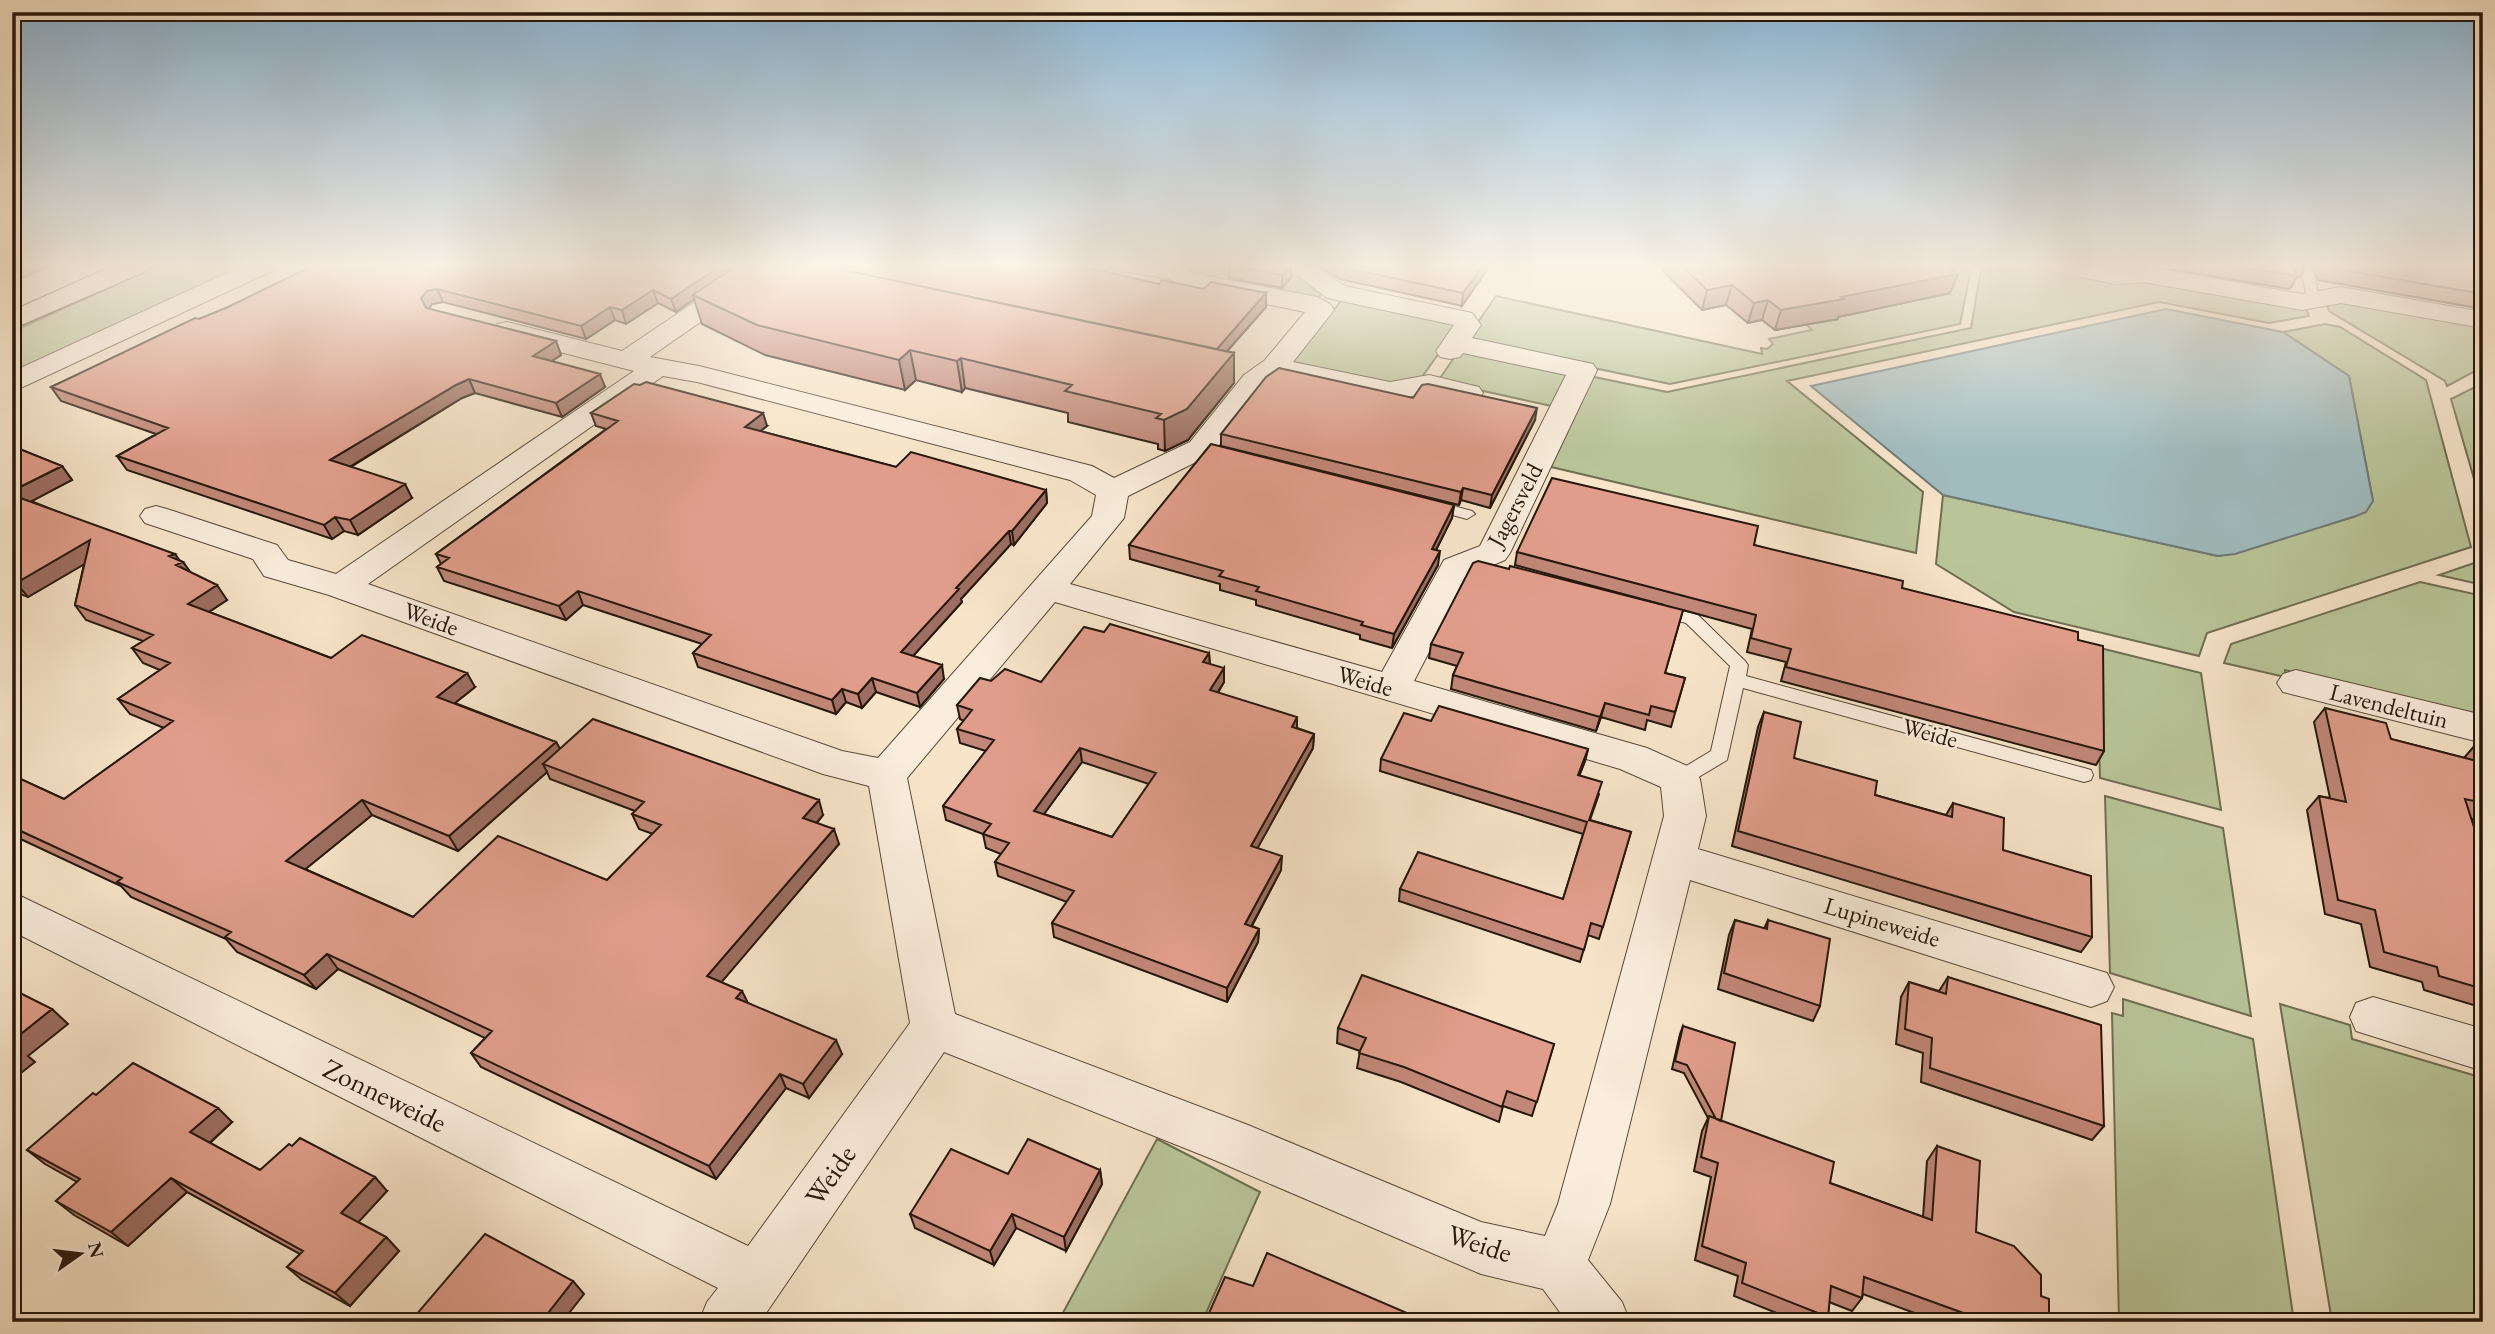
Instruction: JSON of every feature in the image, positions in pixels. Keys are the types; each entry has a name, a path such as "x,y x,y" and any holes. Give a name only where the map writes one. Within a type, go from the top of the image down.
{"street":[{"path":"12,383 134,326"},
{"path":"495,326 642,364 699,374 1082,473 1113,491"},
{"path":"341,587 691,326"},
{"path":"1113,491 1208,450 1257,375 1305,326"},
{"path":"1429,384 1467,326"},
{"name":"Jagersveld","path":"1391,689 1456,568 1497,558 1548,411 1583,370 1455,343"},
{"path":"1257,375 1390,391 1429,384 1495,399"},
{"path":"934,1027 887,775 1108,518 1113,491"},
{"name":"Weide","path":"156,516 265,552 276,568 341,587 836,764 887,775"},
{"name":"Weide","path":"1048,589 1633,758 1680,779"},
{"name":"Lavendeltuin","path":"2296,683 2483,729"},
{"path":"1602,1322 1559,1265 1584,1204 1685,816 1680,779"},
{"name":"Lupineweide","path":"1674,858 2091,987"},
{"name":"Zonneweide","path":"12,910 757,1279"},
{"path":"2373,1017 2483,1050"},
{"name":"Weide","path":"727,1322 934,1027 1230,1142 1481,1248 1559,1265"}],"lane":[{"name":"Jagersveld","path":"1414,501 1467,514"},
{"path":"1639,605 1692,618 1739,665 1720,755 1680,779"},
{"name":"Weide","path":"1736,680 2084,775"}],"green space":[{"path":"25,326 120,326 12,376 12,332"},
{"path":"1321,326 1458,326 1422,377 1391,385 1292,363"},
{"path":"1475,326 1635,326 1762,354 1761,348 1767,349 1773,344 1769,339 1812,330 1808,326 1949,326 1670,384 1465,341"},
{"path":"2045,326 1787,381 1923,492 1916,553 1547,466 1589,376 1667,392 1971,328"},
{"path":"2313,326 2340,327 2426,380 2471,547 2207,633 2199,656 2014,612 1936,564 1943,495 2218,556 2356,516 2373,501 2349,376 2283,332"},
{"path":"2354,326 2483,326 2483,367 2447,386 2445,381"},
{"path":"1460,349 1572,372 1556,407 1438,381"},
{"path":"2483,383 2483,510 2451,399"},
{"path":"2483,560 2483,585 2439,575"},
{"path":"2420,582 2483,596 2483,718 2285,670 2285,677 2224,663 2231,644"},
{"path":"2096,647 2201,673 2221,810 2100,778"},
{"path":"2105,796 2223,828 2251,1016 2110,973"},
{"path":"2123,999 2253,1039 2294,1322 2119,1322 2112,1013 2123,1016"},
{"path":"2280,1004 2350,1025 2352,1039 2483,1078 2483,1322 2332,1322"},
{"path":"1157,1139 1260,1192 1202,1322 1058,1322"}],"water":[{"path":"2086,326 2254,326 2283,332 2349,376 2373,501 2366,512 2356,516 2235,554 2218,556 1943,495 1811,386"}],"building":[{"path":"178,326 498,326 556,341 533,356 600,374 556,403 469,379 456,385 330,460 405,484 350,520 335,517 324,525 117,456 168,428 51,387"},
{"path":"762,326 1108,326 1234,353 1187,409 1164,420 1156,418 1161,414 1065,391 1072,385 961,358 957,361 910,350 899,360"},
{"path":"1110,326 1237,326 1217,349"},
{"path":"1279,368 1413,398 1422,385 1428,384 1537,408 1492,495 1463,488 1461,492 1221,434 1266,377"},
{"path":"646,382 763,413 745,427 896,467 911,452 1046,490 901,652 942,665 917,693 872,678 858,694 842,689 832,700 693,653 711,635 578,591 559,606 437,567 449,558 436,554 618,421 591,413 634,384"},
{"path":"1211,444 1454,505 1432,549 1440,551 1394,634 1361,625 1363,622 1256,591 1259,587 1219,576 1223,571 1129,545"},
{"path":"12,446 62,466 12,491"},
{"path":"1552,478 1758,526 1754,545 1903,581 1902,588 2078,632 2078,640 2103,646 2104,751 1786,667 1791,649 1751,638 1756,615 1517,552"},
{"path":"12,495 175,554 169,556 183,562 176,565 217,585 188,604 331,658 362,635 467,673 437,697 556,742 449,836 362,800 286,861 413,917 498,836 607,880 661,825 632,814 644,802 543,764 593,719 819,800 803,818 834,829 707,976 742,991 736,998 836,1040 803,1084 780,1074 709,1166 471,1053 492,1031 327,954 304,975 225,937 231,932 117,882 122,878 12,827 12,775 64,799 173,721 118,699 170,663 132,648 153,635 75,605 90,540 16,583 12,581"},
{"path":"1478,561 1509,569 1510,566 1683,610 1665,673 1685,678 1675,712 1651,706 1649,715 1605,703 1600,717 1453,675 1463,653 1431,644 1473,563"},
{"path":"1110,624 1209,653 1203,662 1224,668 1210,690 1297,717 1292,727 1314,734 1251,846 1282,856 1245,924 1259,929 1227,988 1052,923 1074,891 995,862 1009,843 983,834 991,824 943,806 994,740 957,729 972,710 957,705 980,678 991,681 1005,669 1041,682 1084,627 1104,632","holes":["1080,748 1156,773 1112,837 1034,811"]},
{"path":"1439,706 1588,749 1578,775 1602,782 1589,820 1631,832 1603,927 1591,923 1584,950 1400,889 1418,852 1563,899 1587,822 1381,759 1404,713 1431,721"},
{"path":"2325,708 2386,723 2391,739 2481,762 2476,744 2483,746 2483,803 2465,799 2483,855 2483,989 2439,976 2437,967 2384,952 2375,910 2338,900 2319,796 2346,802"},
{"path":"1764,712 1801,722 1794,758 1877,781 1875,795 1952,817 1953,803 2004,818 2003,850 2091,876 2092,937 1738,831"},
{"path":"1735,920 1767,929 1768,920 1830,939 1820,1006 1724,973"},
{"path":"1362,975 1554,1044 1537,1102 1507,1091 1502,1107 1404,1067 1359,1053 1366,1038 1338,1028"},
{"path":"1948,977 2101,1025 2104,1126 1930,1068 1932,1038 1905,1029 1909,982 1946,994"},
{"path":"12,989 52,1009 12,1041"},
{"path":"1683,1026 1735,1043 1721,1121 1716,1119 1687,1065 1675,1061"},
{"path":"133,1063 218,1108 190,1132 260,1170 289,1144 292,1146 300,1138 375,1177 341,1213 386,1237 335,1293 287,1267 303,1251 171,1178 111,1232 56,1201 80,1179 27,1150 93,1093 96,1095"},
{"path":"1709,1116 1834,1162 1830,1183 1932,1220 1937,1146 1980,1161 1976,1232 2014,1246 2041,1275 2041,1296 2049,1299 2049,1322 1965,1322 1966,1314 1864,1277 1862,1298 1831,1286 1828,1317 1742,1283 1746,1263 1702,1246 1718,1163 1701,1157"},
{"path":"1028,1139 1100,1170 1064,1237 1012,1214 990,1251 910,1214 951,1149 1008,1174"},
{"path":"485,1234 573,1281 541,1322 410,1322"},
{"path":"1267,1253 1407,1313 1404,1322 1205,1322 1225,1277 1253,1286"}]}
